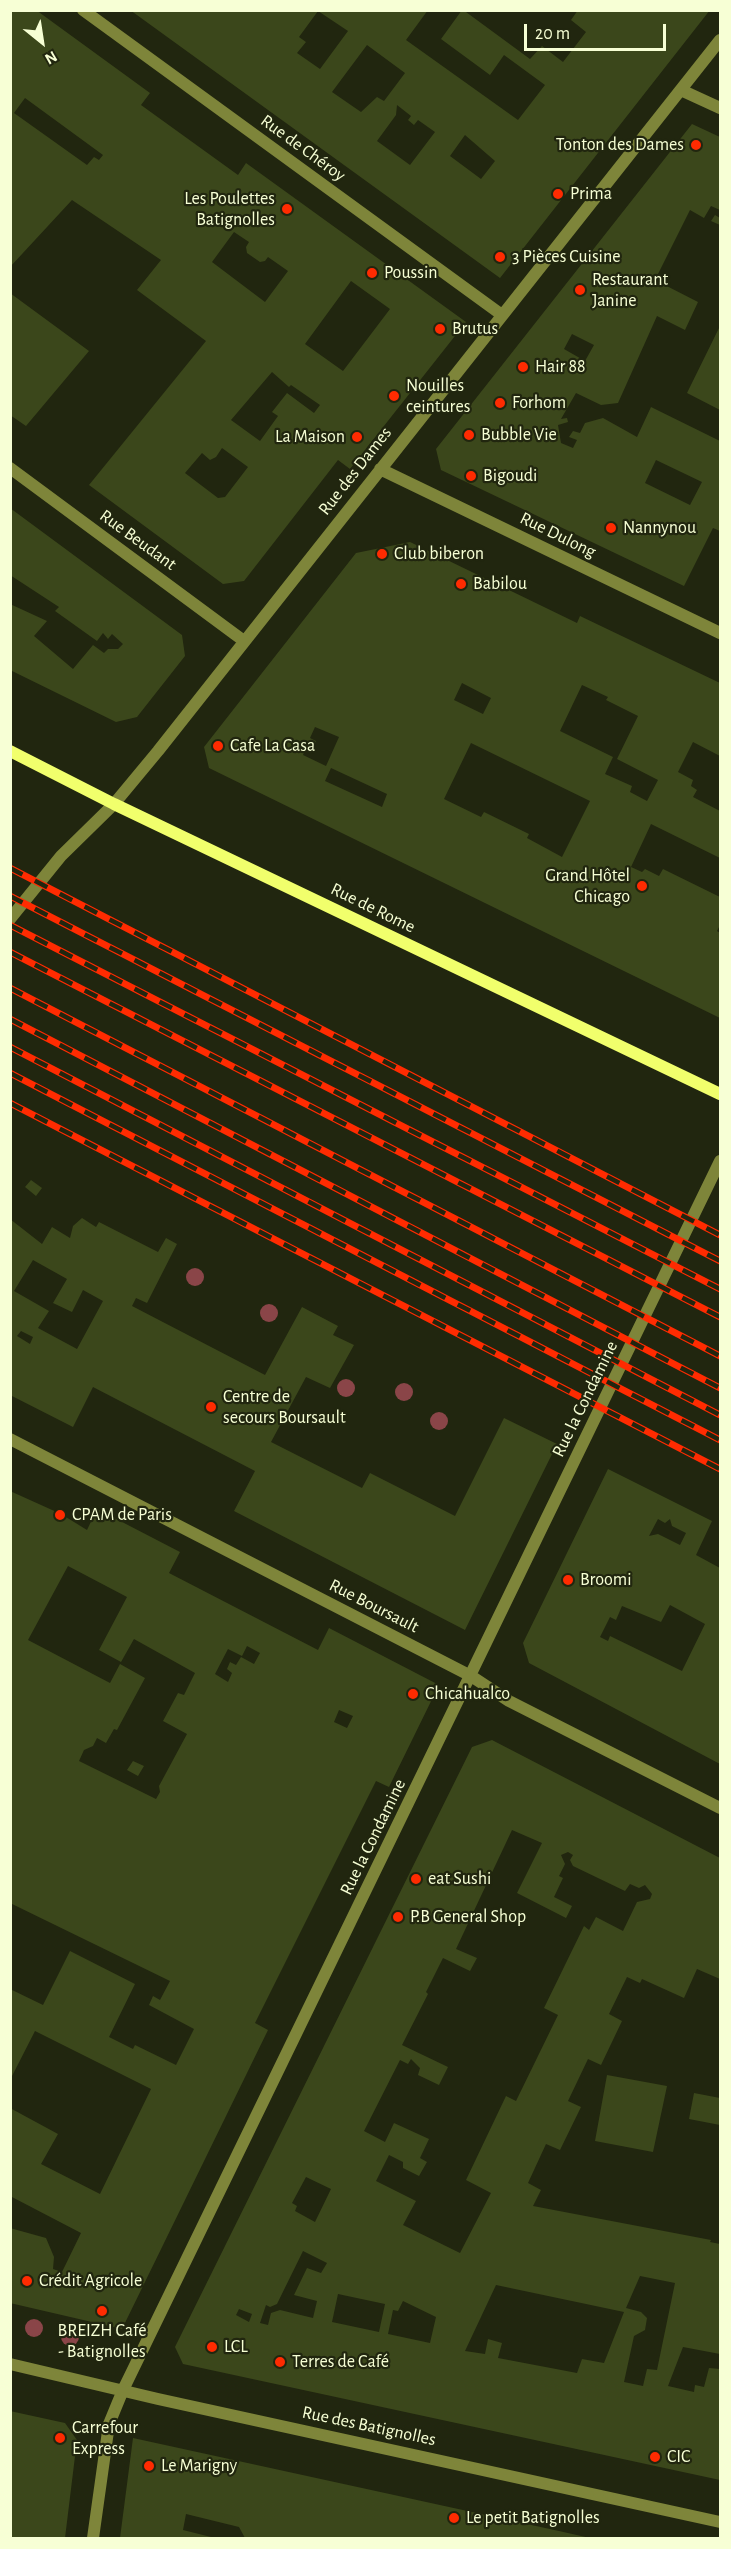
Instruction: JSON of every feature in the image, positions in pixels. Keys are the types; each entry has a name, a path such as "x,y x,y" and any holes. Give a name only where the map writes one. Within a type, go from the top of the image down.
{"main road":[{"name":"Rue de Rome","path":"10,751 114,804 720,1094"}],"street":[{"name":"Rue de Chéroy","path":"83,10 502,315"},
{"name":"Rue des Dames","path":"10,919 61,856 114,804 683,91 720,40"},
{"path":"683,91 720,108"},
{"name":"Rue Beudant","path":"10,468 244,641"},
{"name":"Rue Dulong","path":"380,469 720,633"},
{"name":"Rue la Condamine","path":"93,2538 109,2424 123,2390 720,1161"},
{"name":"Rue Boursault","path":"10,1439 471,1676 509,1701 720,1808"},
{"name":"Rue des Batignolles","path":"10,2364 720,2522"}],"building":[{"path":"10,10 36,10 150,93 141,105 238,175 246,163 466,322 350,469 338,460 244,581 223,584 89,485 206,341 137,290 161,260 72,200 10,267","holes":["25,98 103,155 99,160 94,157 87,165 14,113","234,232 249,242 246,247 247,253 260,262 265,261 268,257 288,271 265,302 212,262","351,281 390,309 343,371 305,344","272,372 289,387 291,385 320,405 314,413 287,393 272,412 278,416 260,441 231,420","222,448 248,467 225,497 218,498 185,473 202,453 210,460 216,457"]},
{"path":"130,10 428,10 406,40 518,120 545,85 504,55 490,75 441,39 462,10 467,10 466,12 530,59 542,46 563,62 586,32 571,20 578,10 710,10 500,278","holes":["318,11 348,31 320,69 297,53 306,42 299,37","367,45 405,73 384,101 377,97 361,112 332,92","397,105 411,116 408,120 414,125 418,120 435,132 410,165 377,141 396,115","465,135 495,161 481,179 450,156"]},
{"path":"692,124 720,137 720,210 711,206 704,218 690,210 655,280 698,302 685,330 657,316 618,403 601,405 576,393 561,419 567,418 568,422 558,425 561,443 573,448 577,440 569,437 573,431 580,433 585,423 603,418 637,437 651,407 720,441 720,531 713,528 684,586 441,470 436,449","holes":["572,334 594,345 585,361 564,349","656,460 702,482 690,505 645,483"]},
{"path":"715,215 720,218 720,225 711,221"},
{"path":"10,293 89,351 26,426 10,415"},
{"path":"720,326 720,410 687,393"},
{"path":"10,508 182,635 185,656 137,717 116,722 10,670 10,604 47,621 34,636 73,669 93,645 104,653 108,649 118,649 123,644 112,634 108,639 103,633 97,641 55,611 59,607 10,575"},
{"path":"410,542 577,623 580,616 720,683 720,756 693,742 678,772 693,780 691,786 697,790 693,797 720,811 720,858 651,824 631,867 642,872 645,869 659,876 663,869 720,897 720,925 717,931 720,933 720,1018 209,768 204,747 356,553","holes":["462,683 491,698 483,714 454,700","582,685 608,697 606,700 638,716 617,759 658,780 647,801 630,792 632,786 605,774 613,757 560,731","315,727 339,737 326,766 303,755 307,745 313,748 316,741 310,738","471,743 590,801 562,857 527,838 529,834 484,812 481,817 444,799","331,768 387,794 382,807 325,781"]},
{"path":"31,1180 42,1188 36,1196 25,1187"},
{"path":"82,1218 96,1227 99,1222 158,1252 166,1238 177,1244 147,1303 136,1298 132,1306 265,1375 302,1307 338,1326 333,1335 354,1345 330,1388 306,1377 271,1442 362,1488 370,1473 455,1516 504,1418 557,1444 465,1630 234,1511 255,1471 93,1387 73,1427 10,1395 10,1219 42,1244 52,1227 70,1238 73,1226","holes":["33,1260 67,1279 53,1303 72,1312 83,1290 103,1301 77,1349 38,1328 49,1311 14,1291","21,1331 33,1337 30,1344 17,1336"]},
{"path":"608,1469 712,1521 696,1555 720,1568 720,1764 529,1663 523,1643","holes":["658,1519 665,1523 670,1519 672,1526 686,1533 680,1545 658,1534 649,1536","670,1605 705,1624 682,1671 610,1636 608,1641 600,1637 610,1617 616,1620 622,1606 661,1622"]},
{"path":"10,1491 61,1514 87,1530 97,1509 180,1552 169,1573 318,1650 329,1628 439,1685 389,1787 376,1781 255,2023 268,2030 122,2329 10,2303 10,2228 46,2238 54,2257 53,2269 62,2272 81,2233 10,2196 10,2108 58,2134 41,2164 100,2194 151,2089 35,2031 10,2080 10,1989 43,2005 70,1951 135,1984 109,2037 133,2049 135,2045 176,2065 194,2029 149,2005 153,1996 160,2000 170,1981 10,1903","holes":["68,1566 127,1597 99,1650 121,1662 134,1639 195,1673 184,1695 178,1693 163,1721 187,1734 159,1786 160,1792 156,1799 79,1761 84,1750 93,1746 97,1738 106,1743 114,1729 117,1730 145,1678 120,1664 110,1683 28,1640","247,1646 260,1653 254,1664 241,1657 236,1665 230,1662 227,1669 232,1673 228,1682 215,1674 228,1649 242,1656","339,1710 353,1716 347,1728 334,1722"]},
{"path":"492,1740 720,1858 720,1979 697,1969 684,1998 642,1979 640,1983 627,1977 609,2014 622,2021 601,2065 588,2059 568,2101 581,2107 560,2150 546,2144 528,2183 541,2190 533,2206 711,2240 710,2242 720,2244 720,2354 683,2347 668,2386 694,2392 695,2385 704,2387 709,2368 720,2369 720,2480 183,2364 175,2347 472,1747","holes":["512,1830 542,1843 517,1893 566,1918 572,1906 554,1897 563,1878 559,1876 565,1864 561,1855 568,1852 573,1855 570,1860 573,1866 625,1891 630,1884 639,1888 645,1885 652,1894 650,1899 637,1902 623,1931 596,1917 589,1930 584,1926 544,2008 558,2015 516,2101 506,2096 466,2180 491,2193 460,2253 403,2225 416,2201 376,2181 389,2155 403,2162 403,2168 419,2176 427,2162 420,2158 429,2139 394,2123 385,2142 364,2131 400,2060 408,2064 411,2059 420,2068 418,2075 439,2085 448,2067 402,2045 443,1958 470,1971 477,1958 456,1949","306,2177 331,2189 315,2222 295,2211 297,2206 292,2203","303,2251 327,2263 321,2273 307,2268 294,2295 317,2301 313,2318 280,2310 271,2313 268,2325 260,2323 266,2305 270,2307 277,2304","640,2276 675,2283 657,2370 647,2369 643,2386 624,2382 634,2336 645,2330 647,2318 641,2312 626,2308","496,2285 624,2312 604,2363 582,2359 577,2373 498,2358 502,2343 488,2339 485,2354 465,2351","338,2294 385,2304 379,2332 332,2322","403,2301 436,2317 430,2343 388,2334 393,2310 398,2311","239,2309 252,2314 249,2322 236,2315"]},
{"path":"133,1761 144,1766 138,1776 127,1770"},
{"path":"607,2075 667,2086 653,2152 595,2141"},
{"path":"694,2093 720,2098 720,2125 689,2119"},
{"path":"10,2411 65,2423 77,2440 65,2538 10,2538"},
{"path":"133,2438 590,2538 245,2538 239,2527 186,2514 183,2530 215,2538 120,2538"}],"railway":[{"path":"10,868 720,1235"},
{"path":"10,896 720,1261"},
{"path":"10,925 720,1289"},
{"path":"10,952 720,1317"},
{"path":"10,988 720,1356"},
{"path":"10,1019 720,1388"},
{"path":"10,1047 720,1415"},
{"path":"10,1073 720,1440"},
{"path":"10,1103 720,1469"}],"place":[{"name":"Tonton des Dames","path":"696,145"},
{"name":"Prima","path":"558,194"},
{"name":"Les Poulettes Batignolles","path":"287,209"},
{"name":"3 Pièces Cuisine","path":"500,257"},
{"name":"Poussin","path":"372,273"},
{"name":"Restaurant Janine","path":"580,290"},
{"name":"Brutus","path":"440,329"},
{"name":"Hair 88","path":"523,367"},
{"name":"Nouilles ceintures","path":"394,396"},
{"name":"Forhom","path":"500,403"},
{"name":"Bubble Vie","path":"469,435"},
{"name":"La Maison","path":"357,437"},
{"name":"Bigoudi","path":"471,476"},
{"name":"Nannynou","path":"611,528"},
{"name":"Club biberon","path":"382,554"},
{"name":"Babilou","path":"461,584"},
{"name":"Cafe La Casa","path":"218,746"},
{"name":"Grand Hôtel Chicago","path":"642,886"},
{"name":"Centre de secours Boursault","path":"211,1407"},
{"name":"CPAM de Paris","path":"60,1515"},
{"name":"Broomi","path":"568,1580"},
{"name":"Chicahualco","path":"413,1694"},
{"name":"eat Sushi","path":"416,1879"},
{"name":"P.B General Shop","path":"398,1917"},
{"name":"Crédit Agricole","path":"27,2281"},
{"name":"BREIZH Café - Batignolles","path":"102,2311"},
{"name":"LCL","path":"212,2347"},
{"name":"Terres de Café","path":"280,2362"},
{"name":"Carrefour Express","path":"60,2438"},
{"name":"CIC","path":"655,2457"},
{"name":"Le Marigny","path":"149,2466"},
{"name":"Le petit Batignolles","path":"454,2518"}]}
